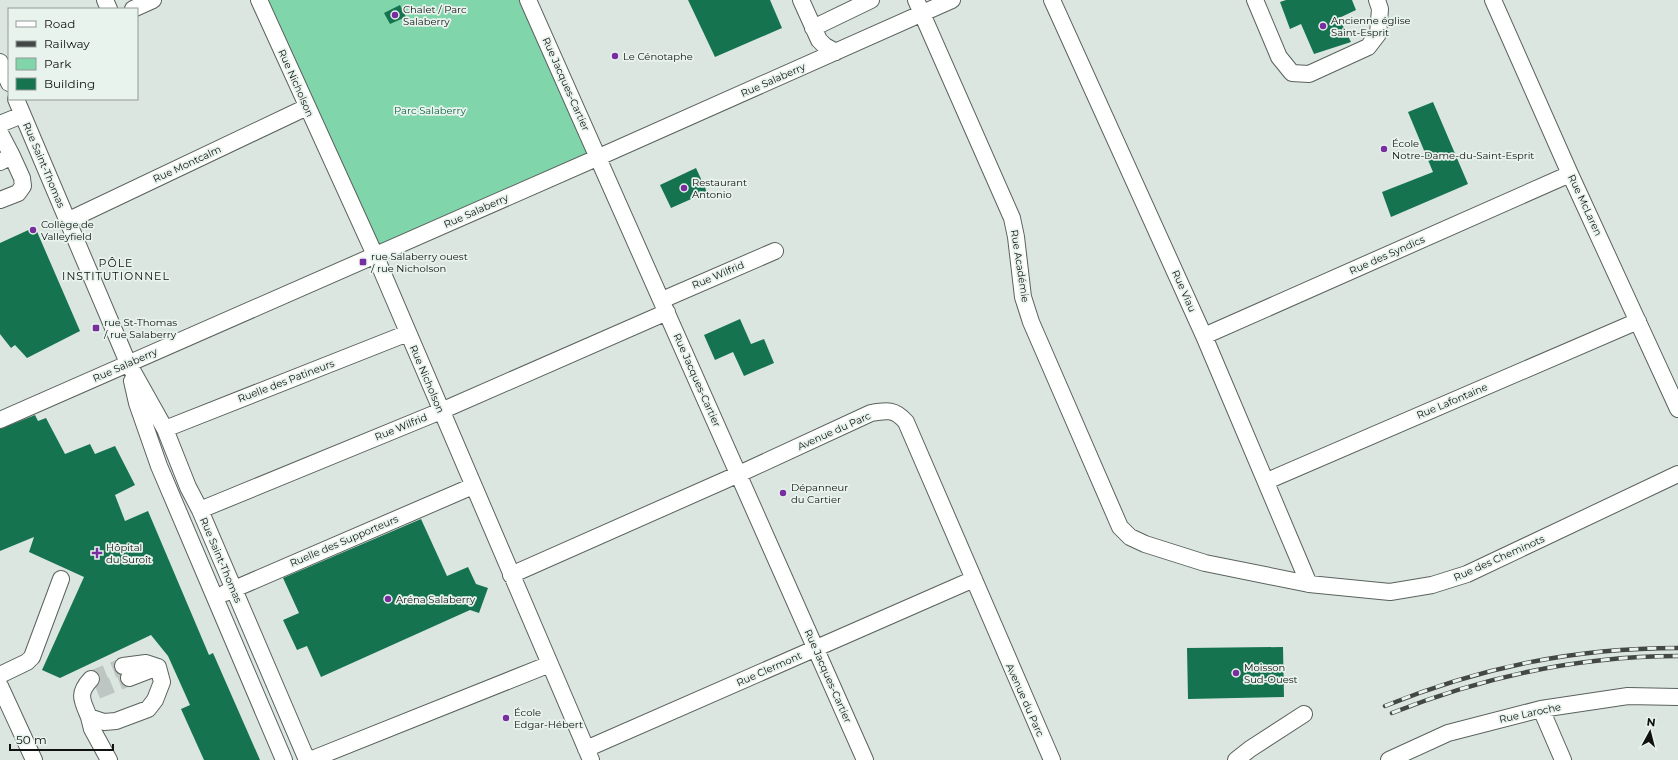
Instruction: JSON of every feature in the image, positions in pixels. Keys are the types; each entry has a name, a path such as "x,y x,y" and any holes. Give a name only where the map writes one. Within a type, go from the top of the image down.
{"street":[{"path":"135,8 153,0"},
{"name":"Rue Nicholson","path":"259,0 408,333 588,755"},
{"name":"Rue Jacques-Cartier","path":"528,0 599,157 865,760"},
{"path":"802,0 819,40 836,52"},
{"path":"813,28 871,0"},
{"name":"Rue Salaberry","path":"0,420 836,52 919,7 952,0"},
{"name":"Rue Viau","path":"1052,0 1204,336 1309,584"},
{"path":"1255,0 1279,57 1292,73 1309,74 1368,47 1378,34 1380,9 1376,0"},
{"name":"Rue McLaren","path":"1493,0 1570,174 1678,409"},
{"name":"Rue Académie","path":"919,7 1012,218 1016,237 1023,298 1031,322 1120,528 1130,537 1145,544"},
{"path":"811,63 816,44 813,28"},
{"path":"4,64 8,79"},
{"name":"Rue Saint-Thomas","path":"16,100 128,364 165,428 188,487 200,510 307,760"},
{"name":"Rue Montcalm","path":"67,221 307,107"},
{"path":"0,124 22,115"},
{"path":"0,133 6,159 22,178 23,186 18,193 0,200"},
{"name":"Rue des Syndics","path":"1204,336 1570,174"},
{"name":"Rue Wilfrid","path":"200,510 440,411 664,306 775,251"},
{"name":"Rue Lafontaine","path":"1266,481 1638,321"},
{"name":"Ruelle des Patineurs","path":"165,428 408,333"},
{"name":"Rue Saint-Thomas","path":"128,364 137,403 159,466 241,662 284,760"},
{"name":"Avenue du Parc","path":"511,575 739,474 871,413 885,410 899,414 906,422 1052,760"},
{"name":"Rue des Cheminots","path":"1145,544 1205,562 1309,584 1390,592 1432,585 1467,574 1678,474"},
{"name":"Ruelle des Supporteurs","path":"215,597 473,486"},
{"path":"171,493 188,487"},
{"path":"0,675 27,662 32,657 61,579"},
{"name":"Rue Clermont","path":"588,755 816,648 974,579"},
{"path":"97,720 116,721 148,709 155,700 162,682 158,667 146,662 126,672"},
{"path":"310,760 550,664"},
{"path":"94,685 85,685 82,691 81,699 97,720 120,760"},
{"path":"0,686 6,714 34,760"},
{"name":"Rue Laroche","path":"1389,760 1448,733 1541,709 1628,696 1678,697"},
{"path":"1541,709 1563,760"},
{"path":"1236,760 1250,749 1304,714"},
{"path":"97,720 92,729 109,760"}],"green space":[{"name":"Parc Salaberry","path":"259,0 528,0 599,157 375,255"}],"building":[{"path":"688,0 770,0 782,28 715,57"},
{"name":"Ancienne église Saint-Esprit","path":"1286,0 1352,0 1356,10 1339,18 1351,42 1314,54 1301,24 1290,29 1280,2"},
{"name":"Chalet / Parc Salaberry","path":"400,5 406,17 390,24 384,13"},
{"path":"1433,102 1468,184 1391,217 1382,192 1433,172 1408,112"},
{"name":"Restaurant Antonio","path":"696,168 707,192 671,208 660,185"},
{"path":"35,227 80,331 27,358 15,345 11,348 0,334 0,243"},
{"path":"740,319 751,344 764,339 774,363 744,376 733,352 715,360 704,335"},
{"name":"Hôpital du Suroît","path":"35,415 38,421 46,418 65,454 90,444 95,454 115,446 135,485 115,495 125,521 148,511 209,655 213,653 260,760 204,760 181,709 190,705 168,656 151,635 60,678 42,670 84,577 29,552 34,537 0,551 0,429"},
{"name":"Aréna Salaberry","path":"421,519 447,576 468,567 476,584 488,588 479,613 470,610 321,677 307,646 297,650 283,620 299,613 283,578"},
{"name":"Moisson Sud-Ouest","path":"1283,647 1284,697 1188,699 1187,648"}],"tunnel":[{"path":"91,679 123,666"},
{"path":"97,691 129,678"}],"railway":[{"path":"1385,706 1457,680 1529,662 1602,652 1678,648"},
{"path":"1392,713 1461,689 1532,671 1604,660 1678,656"}],"place":[{"name":"Chalet / Parc Salaberry","path":"395,15"},
{"name":"Ancienne église Saint-Esprit","path":"1323,26"},
{"name":"Le Cénotaphe","path":"615,56"},
{"name":"École Notre-Dame-du-Saint-Esprit","path":"1384,149"},
{"name":"Restaurant Antonio","path":"684,188"},
{"name":"Collège de Valleyfield","path":"33,230"},
{"name":"rue Salaberry ouest / rue Nicholson","path":"363,262"},
{"name":"rue St-Thomas / rue Salaberry","path":"96,328"},
{"name":"Dépanneur du Cartier","path":"783,493"},
{"name":"Hôpital du Suroît","path":"97,553"},
{"name":"Aréna Salaberry","path":"388,599"},
{"name":"Moisson Sud-Ouest","path":"1236,673"},
{"name":"École Edgar-Hébert","path":"506,718"}],"district":[{"name":"PÔLE INSTITUTIONNEL","path":"116,269"}]}
